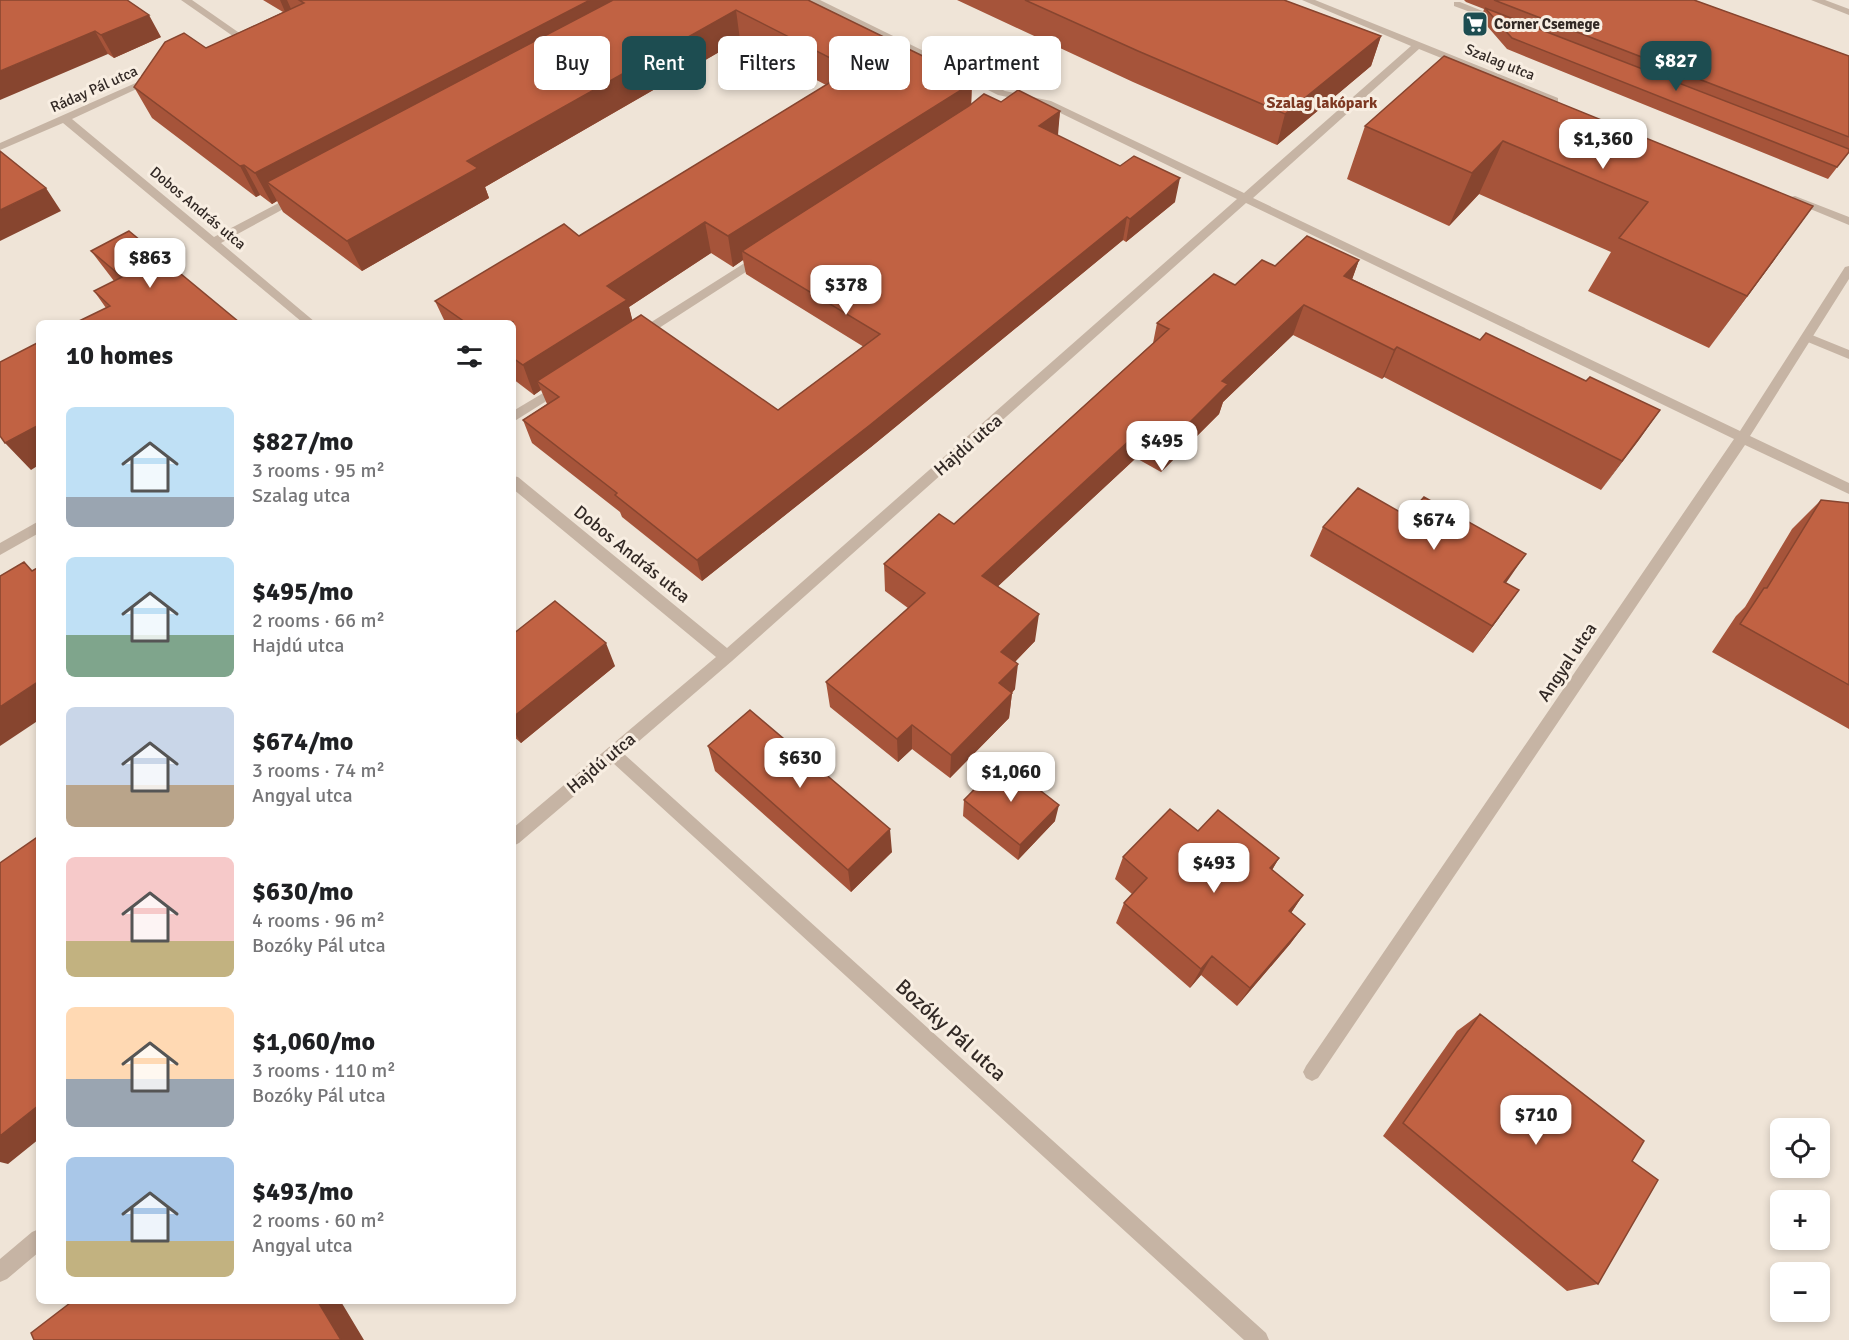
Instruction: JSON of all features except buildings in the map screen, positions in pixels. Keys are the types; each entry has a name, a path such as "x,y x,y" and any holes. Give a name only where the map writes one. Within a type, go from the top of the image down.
{"street":[{"path":"186,0 248,37 232,44"},
{"path":"813,0 998,96 1047,103 1849,489"},
{"name":"Szalag utca","path":"1306,0 1562,104"},
{"path":"1816,0 1849,12"},
{"path":"1457,4 1506,23"},
{"name":"Hajdú utca","path":"516,835 727,657 1419,45"},
{"name":"Ráday Pál utca","path":"0,147 159,76"},
{"name":"Dobos András utca","path":"65,119 307,320"},
{"path":"213,242 308,191"},
{"path":"1783,194 1849,221"},
{"path":"623,346 773,249"},
{"name":"Angyal utca","path":"1312,1072 1743,437 1849,270"},
{"path":"1807,337 1849,355"},
{"path":"516,415 573,378"},
{"name":"Dobos András utca","path":"516,483 727,657"},
{"path":"0,550 36,528"},
{"name":"Bozóky Pál utca","path":"612,753 1259,1340"},
{"path":"0,1272 36,1242"}],"place":[{"name":"Corner Csemege","path":"1475,24"}],"district":[{"name":"Szalag lakópark","path":"1322,102"}]}
